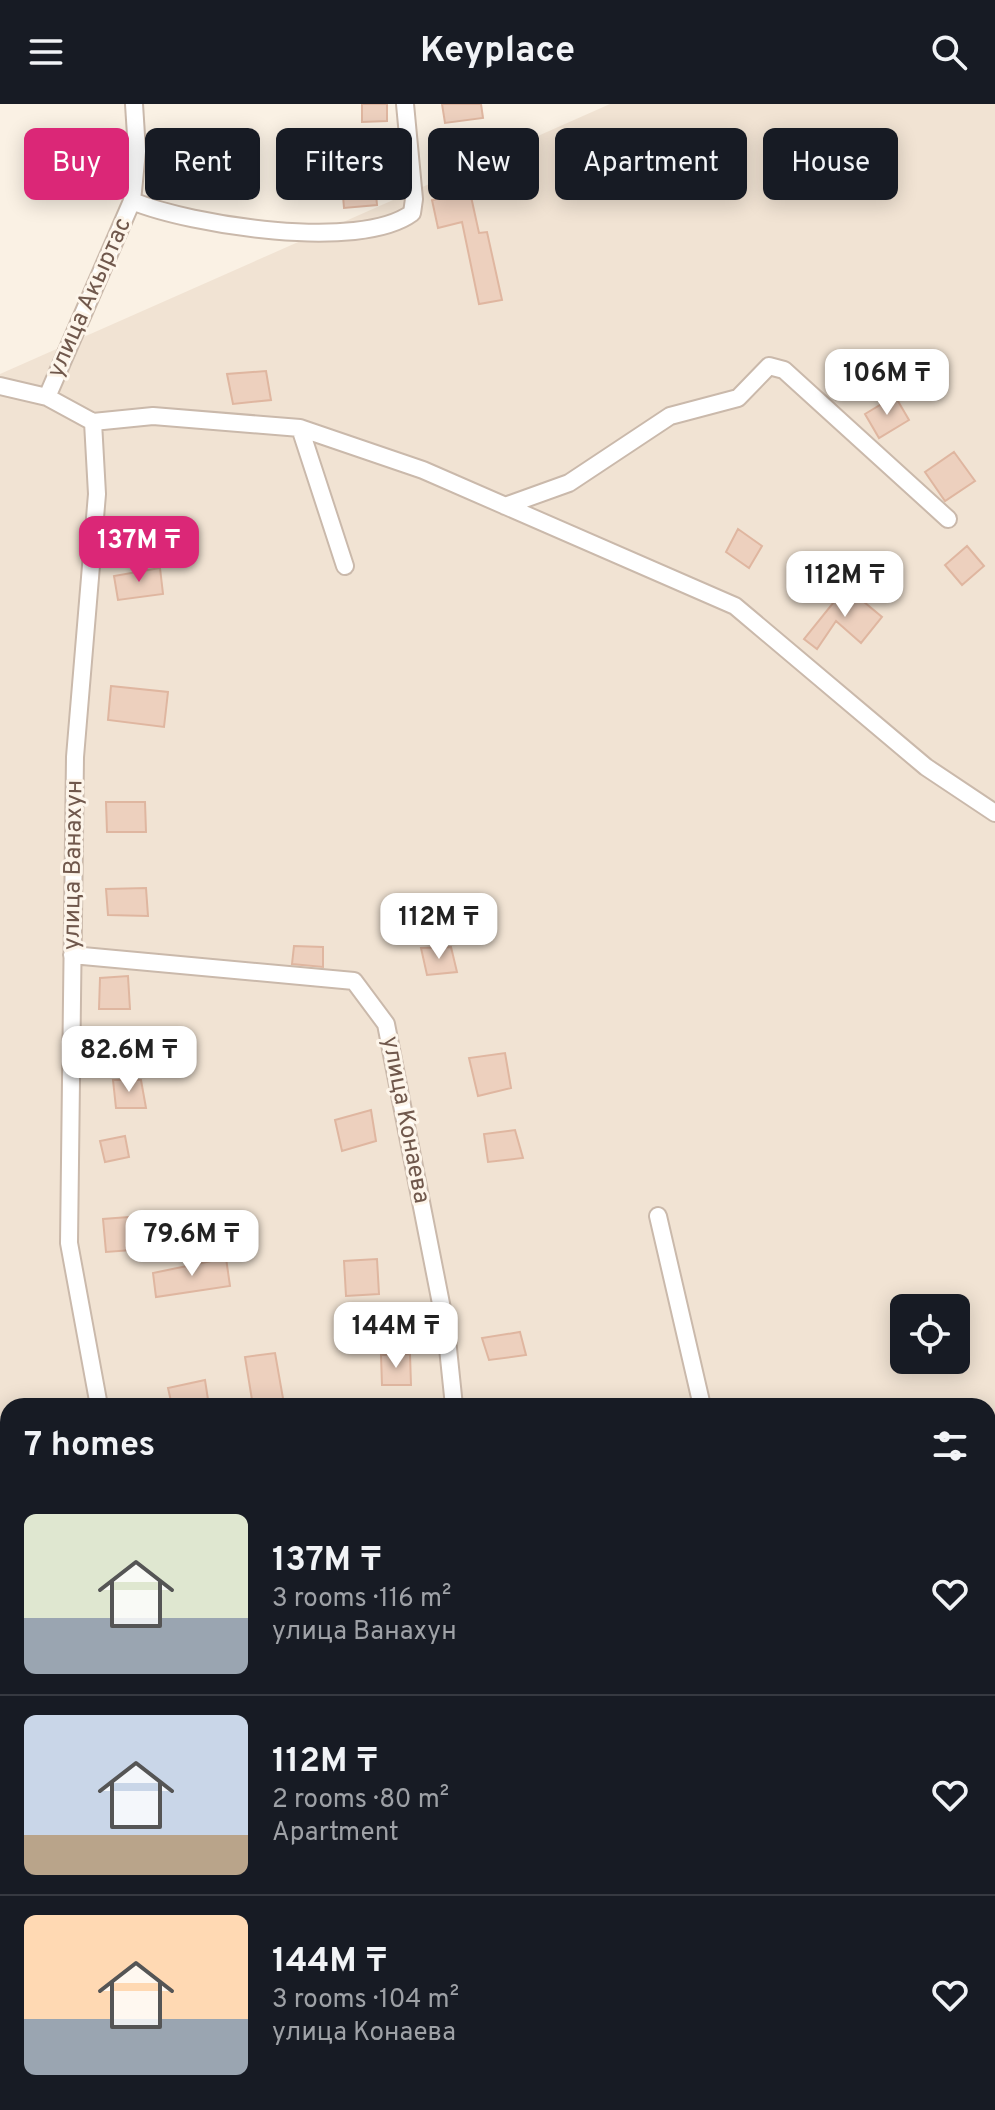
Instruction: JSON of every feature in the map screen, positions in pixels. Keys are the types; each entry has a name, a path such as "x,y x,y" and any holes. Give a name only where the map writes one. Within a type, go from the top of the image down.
{"street":[{"name":"улица Акыртас","path":"47,397 132,201 137,151 134,104"},
{"path":"132,201 220,226 293,232 345,231 402,221 412,213 414,199 405,104"},
{"path":"505,506 569,483 670,416 738,398 769,366 784,370 948,519"},
{"path":"0,386 47,397 93,422 153,416 300,428 423,470 735,606 926,767 995,813"},
{"name":"улица Ванахун","path":"93,422 97,494 75,757 69,1243 98,1398"},
{"path":"300,428 345,566"},
{"name":"улица Конаева","path":"72,955 354,981 386,1024 446,1329 453,1398"},
{"path":"658,1216 700,1398"}],"shaded area":[{"path":"610,104 995,104 995,1398 0,1398 0,374 393,200 412,200 412,192 428,185 428,200 539,200 539,135 555,128 555,200 747,200 747,128 556,128"}],"building":[{"path":"362,104 387,104 387,121 362,122"},
{"path":"442,104 481,104 483,118 445,123"},
{"path":"343,200 377,200 377,205 344,208"},
{"path":"432,200 472,200 479,233 487,232 502,300 479,304 462,222 438,228"},
{"path":"266,371 271,400 233,404 227,374"},
{"path":"895,396 909,420 879,438 865,414"},
{"path":"954,452 975,481 945,501 925,472"},
{"path":"738,529 762,546 749,568 726,552"},
{"path":"967,546 984,566 962,585 945,565"},
{"path":"160,568 163,594 118,600 114,576"},
{"path":"846,587 882,617 861,643 836,621 817,649 804,639"},
{"path":"111,686 168,692 164,727 108,720"},
{"path":"106,802 145,802 146,832 107,832"},
{"path":"146,888 148,916 108,915 106,889"},
{"path":"294,946 323,947 323,967 292,964"},
{"path":"451,947 457,972 427,975 421,948"},
{"path":"128,976 130,1009 99,1009 100,978"},
{"path":"505,1053 511,1088 478,1096 469,1058"},
{"path":"113,1080 141,1080 146,1108 116,1108"},
{"path":"371,1110 376,1141 342,1151 335,1120"},
{"path":"515,1130 523,1158 488,1162 484,1134"},
{"path":"125,1136 129,1157 105,1162 100,1141"},
{"path":"142,1216 145,1249 106,1252 103,1219"},
{"path":"226,1258 230,1286 156,1297 153,1273"},
{"path":"377,1259 379,1294 346,1296 344,1261"},
{"path":"520,1332 526,1355 489,1360 482,1338"},
{"path":"275,1353 283,1398 252,1398 245,1357"},
{"path":"410,1354 411,1385 382,1385 381,1355"},
{"path":"205,1380 208,1398 170,1398 168,1388"}]}
